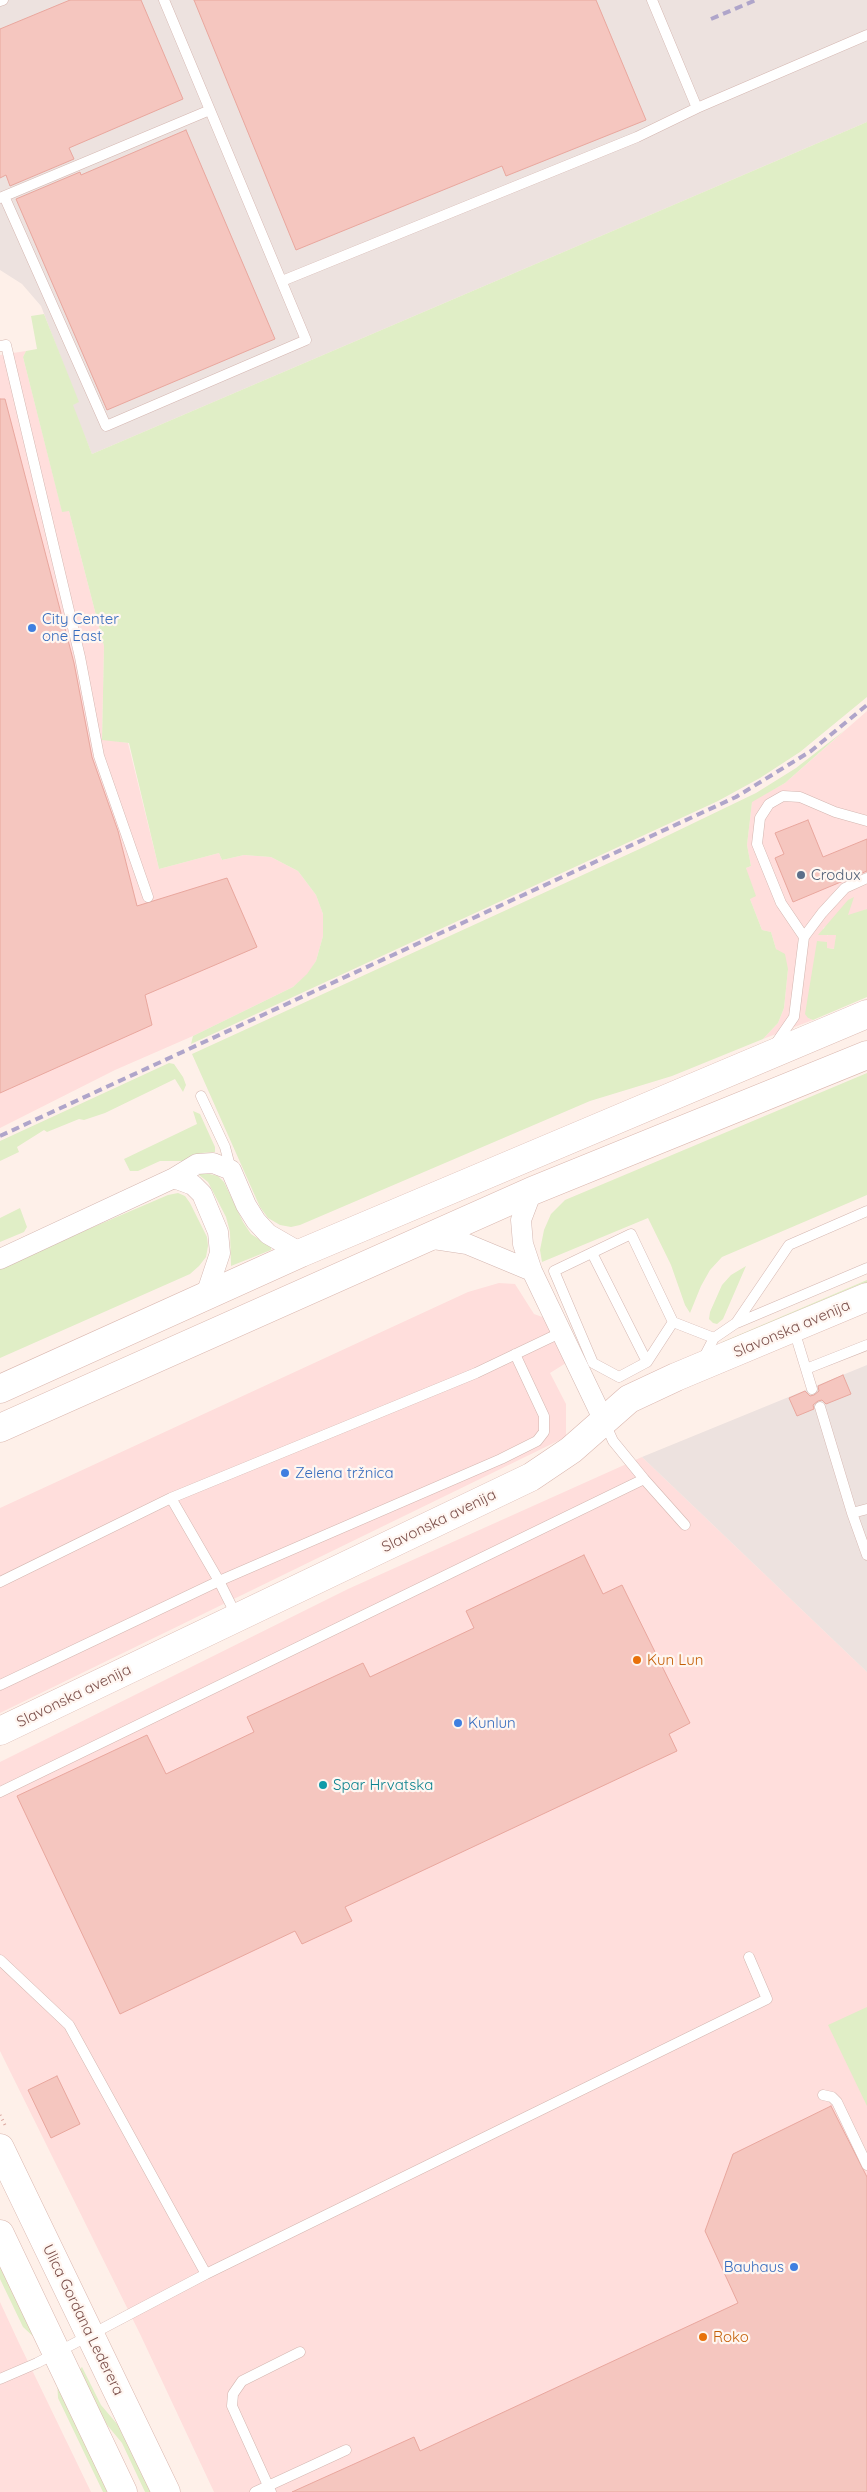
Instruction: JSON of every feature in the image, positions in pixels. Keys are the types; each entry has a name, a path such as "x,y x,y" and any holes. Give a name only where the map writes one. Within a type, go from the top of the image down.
{"main road":[{"path":"0,1389 301,1253 867,1014"},
{"path":"0,1428 532,1191 867,1055"},
{"name":"Slavonska avenija","path":"0,1731 531,1477 571,1450 630,1399 698,1368 867,1298"},
{"name":"Ulica Gordana Lederera","path":"0,2148 166,2492"},
{"path":"0,2234 123,2492"}],"street":[{"path":"0,1259 174,1178 197,1164 213,1163 231,1170 246,1205 256,1221 268,1234 301,1253"},
{"path":"174,1178 193,1185 202,1194 218,1232 220,1253 206,1295"},
{"path":"532,1191 521,1220 524,1244 532,1271 604,1420"},
{"path":"427,1238 467,1244 532,1271"}],"lane":[{"path":"164,0 282,281 306,340 106,426 2,198 210,110"},
{"path":"652,0 697,108"},
{"path":"282,281 637,137 697,108 867,35"},
{"path":"0,346 6,345 80,657 99,756 148,897"},
{"path":"804,937 781,903 757,844 760,818 769,804 783,796 800,797 835,812 867,820"},
{"path":"768,1055 794,1017 804,937 822,913 845,888 867,878"},
{"path":"201,1096 225,1147 231,1170"},
{"path":"736,1323 788,1245 867,1211"},
{"path":"673,1322 647,1362 620,1377 592,1363 554,1271 631,1234 673,1322 714,1338"},
{"path":"592,1253 647,1362"},
{"path":"698,1368 714,1338 736,1323 867,1268"},
{"path":"793,1329 812,1389"},
{"path":"0,1582 171,1498 476,1373 562,1332"},
{"path":"806,1369 867,1344"},
{"path":"0,1685 219,1581 501,1459 536,1441 544,1432 544,1416 515,1354"},
{"path":"820,1407 852,1513 866,1549"},
{"path":"604,1420 613,1441 684,1525"},
{"path":"0,1792 644,1479"},
{"path":"171,1498 219,1581 237,1618"},
{"path":"852,1513 867,1509"},
{"path":"0,2379 57,2352 206,2274 768,1999 749,1958"},
{"path":"0,1960 69,2025 206,2274"},
{"path":"823,2095 832,2097 836,2102 867,2165"},
{"path":"269,2489 232,2406 233,2394 242,2381 300,2352"},
{"path":"255,2492 269,2489 346,2450"}],"shaded area":[{"path":"0,0 867,0 867,122 92,454 72,405 78,402 41,306 22,284 0,270"},
{"name":"City Center one East","path":"26,351 23,357 62,511 69,511 104,646 102,739 128,743 159,869 219,853 222,860 244,855 271,857 298,871 316,895 323,914 323,936 316,961 308,974 293,987 193,1036 115,1070 0,1128 0,355"},
{"path":"867,711 867,909 850,916 848,915 823,928 828,936 828,934 836,935 835,949 827,948 827,942 808,1018 813,1020 763,1039 778,1023 784,1008 788,969 776,949 771,932 762,930 750,899 746,868 751,866 747,845 752,801 785,783"},
{"name":"Zelena tržnica","path":"499,1283 515,1284 534,1314 545,1318 566,1363 550,1373 566,1404 566,1437 0,1713 0,1508 468,1292"},
{"path":"867,1365 867,1672 642,1457"},
{"path":"642,1457 867,1672 867,2492 214,2492 141,2336 0,2051 0,1762 348,1589"},
{"path":"0,2302 19,2343 91,2492 0,2492"}],"green space":[{"path":"867,122 867,697 800,752 760,778 718,801 191,1044 193,1036 293,987 307,974 316,961 323,936 323,914 316,895 298,871 271,857 244,855 222,860 219,853 159,869 129,743 102,740 104,646 69,511 62,512 23,357 26,351 37,349 31,316 44,314 79,402 73,405 92,454"},
{"path":"845,730 785,783 752,802 747,845 751,866 746,868 756,896 750,899 762,930 771,932 776,949 785,954 788,969 784,1008 778,1023 763,1039 672,1076 590,1101 300,1225 291,1227 280,1225 268,1218 260,1207 192,1054 646,846 756,793 796,768"},
{"path":"854,897 848,915 867,909 867,997 813,1020 805,1014 817,941 827,942 827,948 834,949 836,935 818,935 848,900"},
{"path":"169,1063 174,1064 183,1077 186,1085 183,1092 175,1079 105,1113 84,1120 79,1119 47,1132 44,1130 17,1147 19,1152 0,1161 0,1141"},
{"path":"867,1073 867,1195 722,1257 710,1270 690,1313 685,1305 671,1265 648,1218 542,1262 540,1250 544,1230 551,1214 565,1200"},
{"path":"193,1111 200,1114 215,1147 215,1152 201,1153 183,1161 160,1161 138,1171 130,1171 124,1159 197,1124"},
{"path":"201,1172 218,1176 224,1182 243,1222 251,1234 271,1247 271,1250 231,1266 230,1232 226,1217 208,1182 199,1175"},
{"path":"178,1193 185,1196 190,1203 207,1237 206,1257 199,1266 190,1274 0,1358 0,1267 168,1195"},
{"path":"20,1208 27,1227 24,1232 0,1242 0,1218"},
{"path":"746,1266 723,1319 717,1324 713,1323 709,1319 710,1312 722,1285 731,1275"},
{"path":"867,1280 867,1284 724,1344 722,1342"},
{"path":"867,2007 867,2106 828,2025"},
{"path":"0,2257 37,2340 23,2327 0,2279"},
{"path":"82,2367 101,2405 123,2431 154,2492 145,2492 122,2443 98,2414 78,2371"},
{"path":"57,2380 112,2492 103,2492 58,2398"}],"building":[{"path":"70,0 141,0 183,99 69,148 74,159 10,186 6,175 0,178 0,29"},
{"path":"194,0 596,0 646,120 506,176 502,166 296,250"},
{"path":"186,130 275,339 107,410 16,199 80,172 81,175"},
{"name":"City Center one East","path":"0,399 5,399 74,663 92,757 118,831 137,906 227,878 257,947 145,995 152,1025 0,1093"},
{"path":"808,820 823,857 867,839 867,871 793,902 775,858 784,854 775,833"},
{"path":"843,1375 851,1394 826,1404 822,1400 818,1401 813,1405 814,1409 797,1416 789,1398 805,1391 810,1396 814,1395 819,1391 818,1386"},
{"name":"Spar Hrvatska","path":"584,1555 603,1594 622,1585 690,1723 669,1734 677,1751 345,1907 352,1921 302,1944 295,1931 120,2014 17,1796 147,1735 166,1774 254,1732 247,1717 363,1663 370,1677 474,1628 466,1611"},
{"path":"57,2076 80,2124 51,2138 28,2090"},
{"name":"Bauhaus","path":"831,2106 867,2177 867,2492 292,2492 414,2437 420,2451 738,2303 705,2231 733,2154"}],"railway":[{"path":"711,19 756,0"},
{"path":"0,1136 736,797 811,751 867,705"}],"place":[{"name":"City Center one East","path":"32,628"},
{"name":"Crodux","path":"801,875"},
{"name":"Zelena tržnica","path":"285,1473"},
{"name":"Kun Lun","path":"637,1660"},
{"name":"Kunlun","path":"458,1723"},
{"name":"Spar Hrvatska","path":"323,1785"},
{"name":"Bauhaus","path":"794,2267"},
{"name":"Roko","path":"703,2337"}]}
